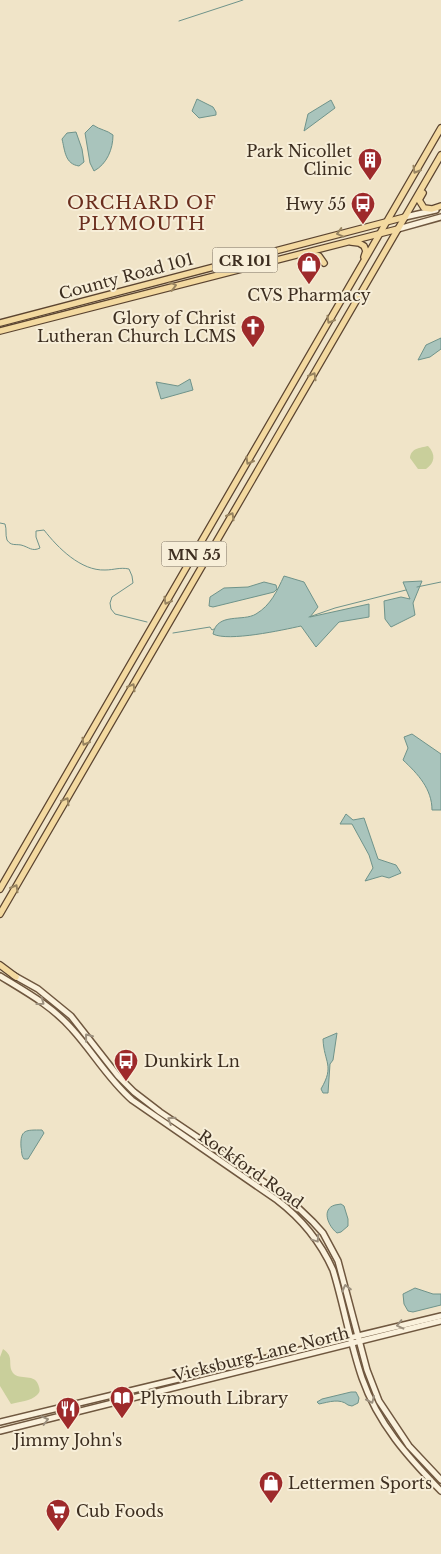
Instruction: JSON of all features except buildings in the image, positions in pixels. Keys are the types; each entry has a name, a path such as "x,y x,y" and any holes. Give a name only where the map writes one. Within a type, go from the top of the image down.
{"main road":[{"name":"MN 55","path":"0,889 441,128"},
{"name":"MN 55","path":"0,915 441,155"},
{"path":"441,155 420,200 420,204 426,209 441,207"},
{"path":"404,217 441,207"},
{"name":"County Road 101","path":"0,323 404,217"},
{"path":"398,228 441,217"},
{"name":"County Road 101","path":"0,331 398,228"},
{"path":"346,241 359,243 364,246 366,251 363,263"},
{"path":"303,252 319,256 324,263"},
{"path":"0,966 16,977"},
{"name":"Rockford Road","path":"0,976 54,1011 73,1030 113,1082 132,1100 277,1200 302,1221 318,1242 333,1270 362,1378 372,1402 385,1426 404,1451 441,1491"},
{"name":"Rockford Road","path":"16,977 38,990 70,1016 118,1076 134,1092 160,1112 289,1199 323,1233 338,1261 359,1335 368,1377 379,1401 409,1446 441,1480"},
{"name":"Vicksburg Lane North","path":"0,1422 441,1316"},
{"name":"Vicksburg Lane North","path":"0,1431 441,1322"}],"green space":[{"path":"428,446 433,455 433,461 426,469 418,469 410,458 412,452"},
{"path":"3,1349 9,1355 13,1373 31,1378 37,1382 40,1391 32,1399 11,1404 0,1386 0,1357"}],"water":[{"path":"197,99 213,107 216,115 199,118 192,111"},
{"path":"331,100 335,108 304,131 308,114"},
{"path":"93,125 113,135 112,146 106,160 94,171 90,163 85,133"},
{"path":"76,132 84,162 79,166 74,165 68,160 62,139 67,133"},
{"path":"441,338 441,349 430,357 418,360 426,345"},
{"path":"190,379 193,390 161,399 156,382 178,386"},
{"path":"284,576 304,582 318,607 310,617 369,604 369,617 339,622 316,647 301,626 243,636 231,637 213,634 215,627 225,620 251,616 266,606"},
{"path":"422,581 413,603 415,615 391,627 385,619 384,601 401,597 410,599 403,582"},
{"path":"264,582 276,585 277,589 274,592 213,607 209,606 210,597 224,588 248,587"},
{"path":"412,734 441,754 441,810 432,810 430,795 423,782 403,760 408,748 404,737"},
{"path":"346,814 353,820 364,818 378,859 396,865 401,873 389,878 382,876 365,881 373,868 369,855 352,824 340,824"},
{"path":"337,1033 333,1060 330,1064 328,1093 323,1093 321,1089 327,1074 328,1064 323,1039"},
{"path":"42,1130 44,1133 28,1159 24,1159 21,1147 23,1134 28,1131"},
{"path":"341,1204 344,1206 348,1219 348,1226 337,1233 327,1218 328,1210 335,1205"},
{"path":"415,1288 433,1294 441,1294 441,1305 413,1312 408,1311 404,1304 403,1294"},
{"path":"356,1392 359,1398 358,1403 352,1406 338,1401 319,1404 317,1402 322,1399"}],"waterway":[{"path":"179,21 243,0"},
{"path":"0,523 5,524 7,540 12,544 33,549 40,548 36,531 44,530 63,551 87,567 105,570 129,569 133,583 112,597 111,609 115,614 147,622"},
{"path":"417,587 441,582"},
{"path":"309,617 335,608 406,590"},
{"path":"173,633 210,627 212,630 214,629"}],"place":[{"name":"Park Nicollet Clinic","path":"370,181"},
{"name":"Hwy 55","path":"363,225"},
{"name":"CVS Pharmacy","path":"309,285"},
{"name":"Glory of Christ Lutheran Church LCMS","path":"253,348"},
{"name":"Dunkirk Ln","path":"126,1082"},
{"name":"Plymouth Library","path":"122,1419"},
{"name":"Jimmy John's","path":"68,1430"},
{"name":"Lettermen Sports","path":"271,1504"},
{"name":"Cub Foods","path":"58,1532"}],"district":[{"name":"ORCHARD OF PLYMOUTH","path":"142,213"}]}
